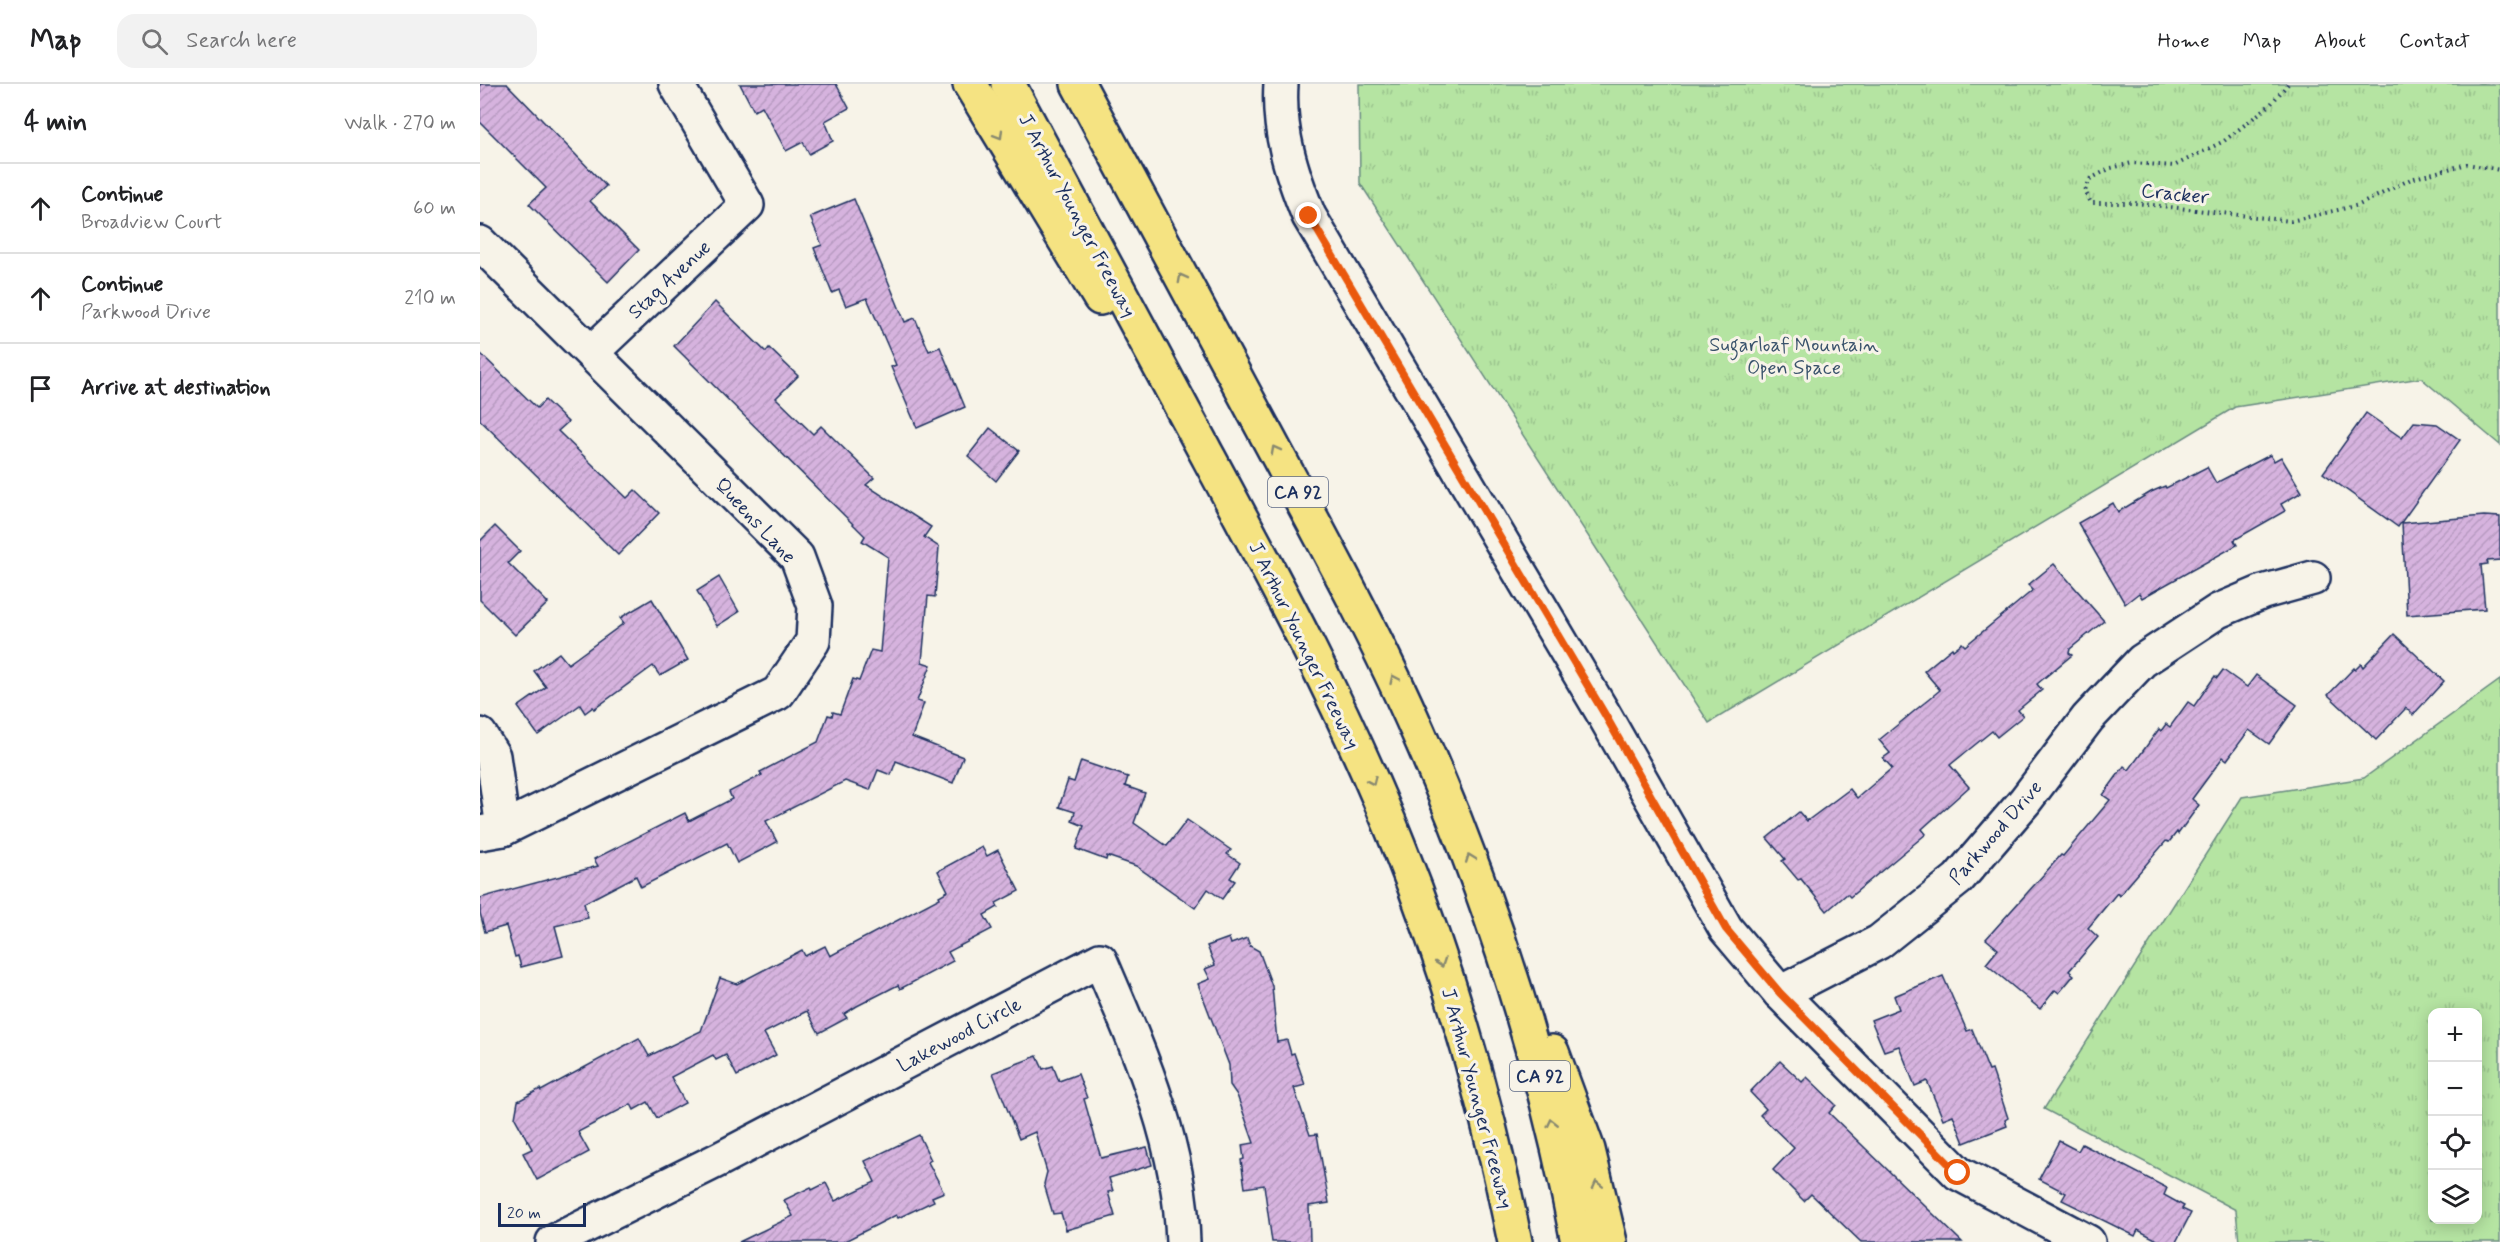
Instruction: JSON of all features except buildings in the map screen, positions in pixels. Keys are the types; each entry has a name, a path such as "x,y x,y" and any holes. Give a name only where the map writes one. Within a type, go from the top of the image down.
{"highway":[{"path":"970,84 1034,192 1264,559"},
{"name":"J Arthur Younger Freeway","path":"1008,84 1264,559 1340,711 1399,846 1442,966 1479,1087 1515,1242"},
{"name":"CA 92","path":"1078,84 1364,617 1444,793 1513,984 1546,1098 1578,1242"},
{"path":"1489,913 1560,1070 1575,1109 1588,1150 1610,1242"},
{"path":"1479,1087 1499,1242"}],"street":[{"name":"Stag Avenue","path":"592,352 747,205 676,84"},
{"path":"1281,84 1280,101 1286,156 1309,216 1604,713 1726,929 1780,993 1958,1173 2088,1242"},
{"name":"Queens Lane","path":"480,243 797,557 815,606 813,641 778,693 492,831"},
{"name":"Parkwood Drive","path":"1780,993 1879,942 1958,879 2025,801 2088,718 2142,661 2218,610 2263,592 2313,578"},
{"path":"480,735 493,756 492,831"},
{"name":"Lakewood Circle","path":"553,1242 730,1153 1100,960 1140,1055 1164,1124 1179,1190 1183,1242"}],"path":[{"name":"Cracker","path":"2288,84 2270,105 2224,141 2174,166 2132,163 2110,168 2090,180 2085,191 2091,203 2135,203 2290,220 2359,205 2411,180 2468,164 2500,170"}],"green space":[{"name":"Sugarloaf Mountain Open Space","path":"1359,84 2500,84 2500,445 2421,378 2235,407 1709,723 1360,183"},
{"path":"2500,680 2500,1242 2239,1242 2236,1210 2044,1109 2242,797 2364,778"}],"route":[{"path":"1309,216 1604,713 1726,929 1780,993 1958,1173"}]}
